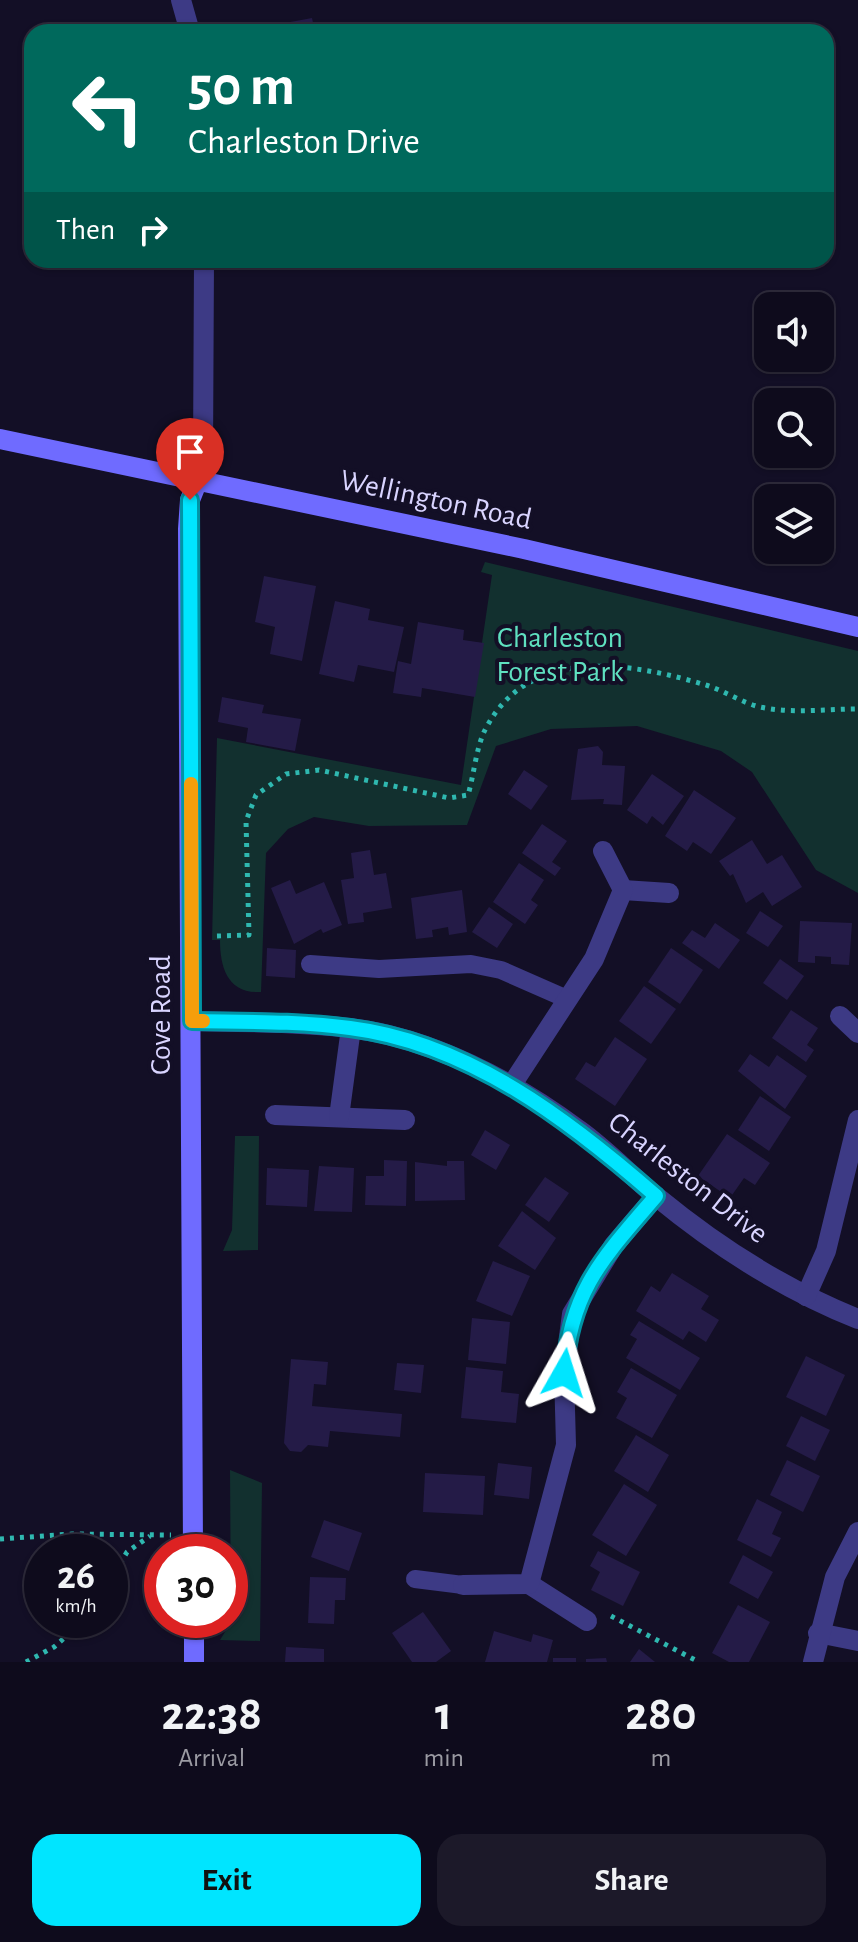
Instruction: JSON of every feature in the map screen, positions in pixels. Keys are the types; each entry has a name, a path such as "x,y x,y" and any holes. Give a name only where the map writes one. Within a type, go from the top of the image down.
{"street":[{"path":"181,0 188,24"},
{"path":"198,480 203,455 204,268"},
{"name":"Wellington Road","path":"0,439 524,549 858,627"},
{"name":"Cove Road","path":"192,1534 188,529 190,500 198,480"},
{"path":"511,1086 594,959 623,890 603,851"},
{"path":"623,890 669,893"},
{"path":"840,1016 858,1033"},
{"name":"Charleston Drive","path":"192,1021 351,1028 430,1049 511,1086 582,1132 656,1196 737,1259 806,1296 858,1319"},
{"path":"339,1117 351,1028"},
{"path":"275,1115 405,1120"},
{"path":"806,1296 826,1251 858,1120"},
{"path":"529,1584 566,1445 564,1373 572,1314 614,1245 656,1196"},
{"path":"813,1662 818,1633 835,1577 858,1532"},
{"path":"463,1585 529,1584 587,1621"},
{"path":"818,1633 858,1641"},
{"path":"194,1638 194,1662"}],"lane":[{"path":"310,964 379,969 471,964 501,970 567,999"},
{"path":"415,1579 463,1585"}],"path":[{"path":"217,936 249,935 246,821 256,795 286,774 319,770 449,798 468,795 484,731 508,700 539,676 580,666 646,668 713,687 759,707 810,712 858,709"},
{"path":"0,1539 72,1534 144,1535"},
{"path":"608,1615 699,1662"},
{"path":"26,1662 64,1638"}],"green space":[{"name":"Charleston Forest Park","path":"485,562 858,651 858,893 816,870 752,772 721,751 637,726 551,729 496,746 467,825 369,826 314,817 288,829 266,853 261,992 241,989 234,984 224,969 220,940 212,940 217,738 461,785 492,575 481,572"},
{"path":"235,1136 259,1136 258,1250 223,1251 232,1230"},
{"path":"230,1470 262,1483 260,1641 220,1640 248,1638 248,1534 230,1534"}],"building":[{"path":"312,18 313,24 280,24"},
{"path":"264,576 316,586 302,661 270,654 275,627 255,622"},
{"path":"335,601 370,609 368,620 404,627 394,672 358,665 354,682 319,674"},
{"path":"418,622 464,630 463,640 484,643 475,697 422,688 421,697 393,693 398,661 411,664"},
{"path":"222,697 264,705 262,713 301,719 295,751 246,742 248,728 218,722"},
{"path":"598,746 603,752 602,765 625,766 622,805 603,804 604,799 571,800 578,749"},
{"path":"524,770 548,786 531,810 508,794"},
{"path":"652,774 684,796 663,825 652,816 647,824 627,810"},
{"path":"694,790 736,818 711,854 693,842 687,851 665,836"},
{"path":"542,824 567,841 552,862 561,868 555,876 522,853"},
{"path":"752,840 767,864 782,855 802,887 772,906 763,892 746,903 733,874 730,876 719,861"},
{"path":"370,850 374,875 386,873 392,908 363,913 364,922 348,924 341,880 354,878 351,853"},
{"path":"519,863 544,880 531,900 538,905 525,924 493,902"},
{"path":"290,880 296,894 324,882 342,925 323,933 321,929 294,944 271,888"},
{"path":"462,890 467,932 449,935 448,927 432,930 433,937 416,939 411,898"},
{"path":"489,907 513,924 497,948 472,932"},
{"path":"760,911 783,926 768,947 746,933"},
{"path":"800,921 852,923 849,965 831,964 831,957 815,956 815,963 798,962"},
{"path":"715,923 740,940 719,969 682,943 692,930 705,938"},
{"path":"267,948 296,950 295,978 266,976"},
{"path":"671,948 703,970 680,1004 648,982"},
{"path":"780,959 804,976 787,1000 763,983"},
{"path":"644,986 676,1009 651,1044 619,1021"},
{"path":"791,1010 818,1028 807,1045 814,1050 806,1062 772,1038"},
{"path":"615,1037 647,1059 615,1106 575,1079 586,1062 595,1067"},
{"path":"750,1054 769,1067 777,1055 807,1076 785,1109 738,1071"},
{"path":"760,1096 791,1117 769,1151 738,1130"},
{"path":"485,1130 510,1145 496,1170 471,1155"},
{"path":"727,1134 770,1163 755,1185 744,1178 730,1198 698,1176"},
{"path":"384,1160 407,1161 406,1206 365,1205 366,1176 384,1176"},
{"path":"447,1161 464,1161 465,1200 415,1201 415,1162 447,1166"},
{"path":"319,1166 354,1168 352,1212 314,1211"},
{"path":"267,1168 309,1170 307,1207 266,1205"},
{"path":"545,1177 569,1193 549,1222 525,1205"},
{"path":"522,1211 556,1238 535,1270 498,1246"},
{"path":"493,1261 530,1276 512,1316 476,1301"},
{"path":"672,1273 709,1296 701,1309 719,1320 706,1342 689,1331 683,1340 636,1311 651,1286 660,1292"},
{"path":"472,1318 510,1322 506,1364 468,1360"},
{"path":"639,1321 700,1358 680,1390 626,1358 637,1339 630,1335"},
{"path":"806,1356 845,1375 826,1416 786,1397"},
{"path":"291,1359 328,1362 326,1385 314,1384 312,1406 402,1414 400,1437 330,1431 328,1447 308,1445 301,1452 290,1451 284,1443"},
{"path":"397,1363 424,1365 421,1393 394,1390"},
{"path":"466,1367 503,1371 501,1392 519,1394 516,1423 461,1418"},
{"path":"631,1368 677,1395 652,1438 616,1418 627,1398 617,1392"},
{"path":"801,1416 830,1430 815,1461 786,1446"},
{"path":"636,1435 669,1455 648,1492 614,1471"},
{"path":"787,1460 820,1476 803,1512 770,1495"},
{"path":"498,1463 532,1467 529,1499 494,1495"},
{"path":"425,1473 485,1476 483,1515 423,1512"},
{"path":"624,1484 657,1505 626,1556 592,1535"},
{"path":"757,1499 782,1512 772,1534 781,1538 771,1557 737,1540"},
{"path":"324,1520 362,1533 349,1571 311,1557"},
{"path":"598,1551 640,1572 623,1606 591,1590 600,1572 590,1566"},
{"path":"743,1555 773,1572 758,1599 729,1583"},
{"path":"310,1577 346,1578 345,1600 335,1600 334,1624 308,1623"},
{"path":"738,1605 770,1622 749,1662 729,1662 712,1653"},
{"path":"423,1612 451,1651 436,1662 412,1662 392,1633"},
{"path":"494,1631 531,1642 533,1634 553,1640 547,1662 485,1662"},
{"path":"286,1647 324,1649 324,1662 285,1662"},
{"path":"639,1649 655,1662 630,1662"},
{"path":"553,1658 576,1658 576,1662 553,1662"},
{"path":"606,1658 607,1662 586,1662 586,1659"}],"slow traffic":[{"path":"191,784 192,1021 203,1021"}],"route":[{"path":"190,500 192,1021 351,1028 430,1049 511,1086 555,1113 582,1132 656,1196 614,1245 572,1314 564,1373"}]}
